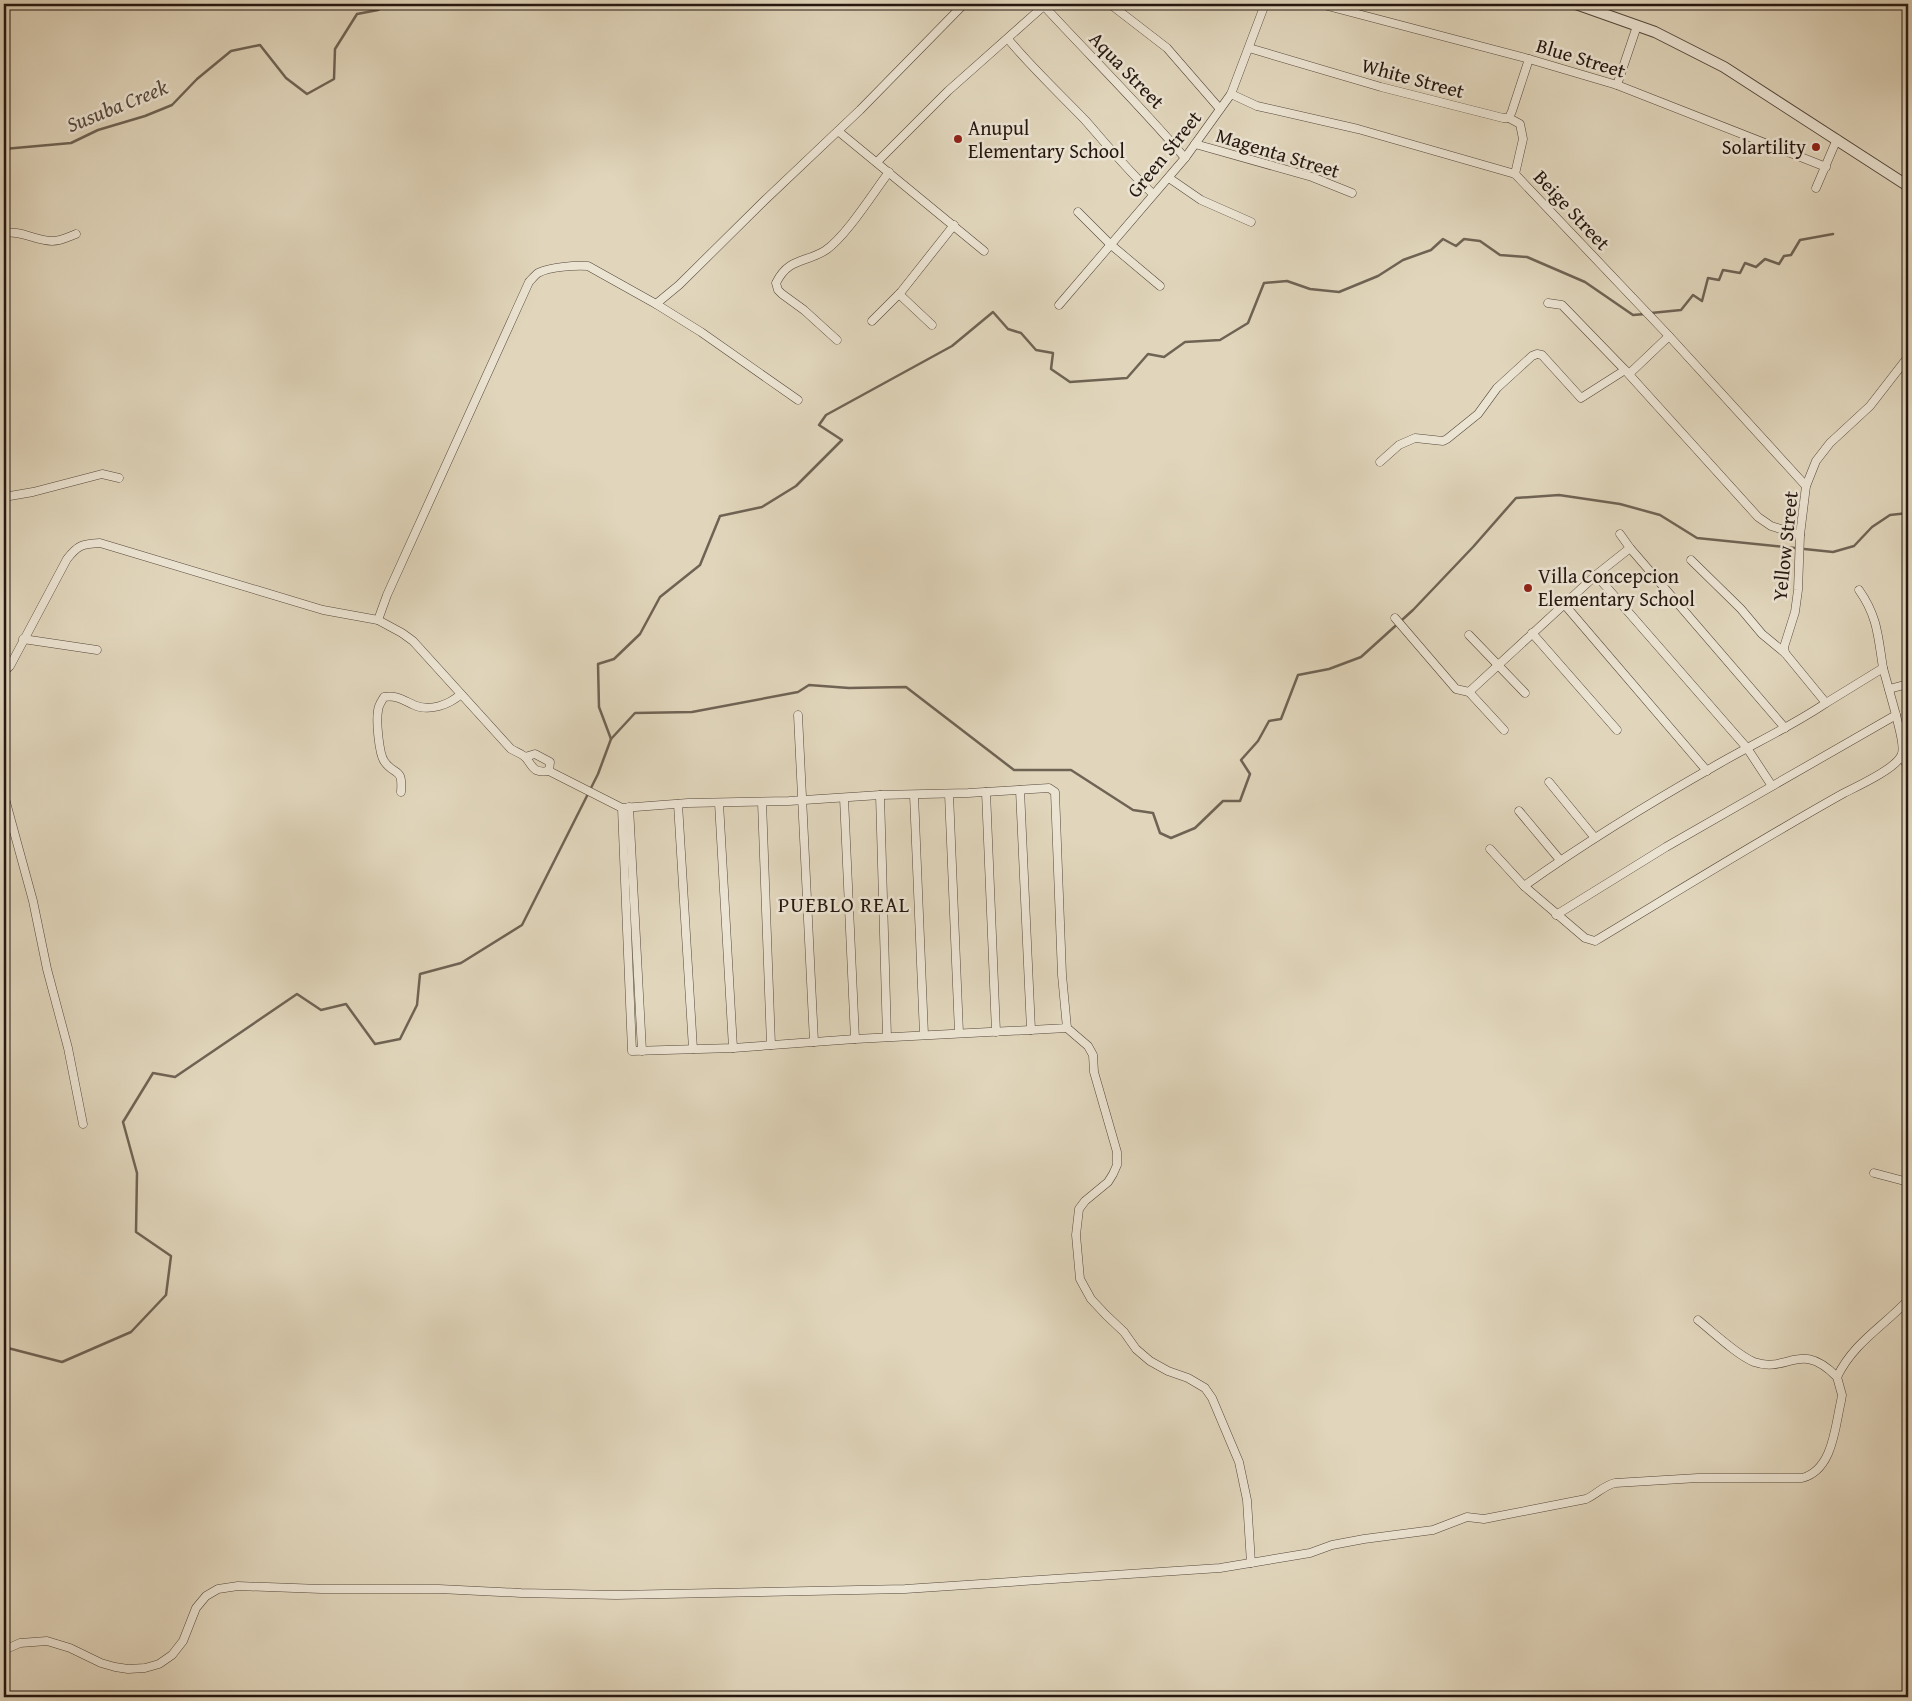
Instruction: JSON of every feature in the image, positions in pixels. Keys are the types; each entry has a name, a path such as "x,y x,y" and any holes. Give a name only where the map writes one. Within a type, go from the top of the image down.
{"street":[{"path":"656,304 680,285 765,200 838,131 964,4"},
{"path":"1110,4 1167,48 1220,110"},
{"name":"Green Street","path":"1059,306 1185,158 1231,94 1264,4"},
{"name":"Blue Street","path":"1320,4 1529,59 1617,85 1826,167"},
{"path":"1576,4 1655,32 1724,67 1908,186"},
{"path":"877,162 948,91 1045,5"},
{"name":"Aqua Street","path":"1045,5 1097,64 1149,116 1185,158"},
{"path":"1617,85 1637,26"},
{"path":"1008,39 1030,66 1052,86 1113,151 1136,179 1153,194"},
{"name":"White Street","path":"1249,48 1381,87 1509,118"},
{"path":"1515,174 1523,139 1520,124 1509,118 1529,59"},
{"name":"Beige Street","path":"1231,94 1257,106 1358,129 1515,174 1669,336 1806,486"},
{"path":"838,131 984,251"},
{"path":"1816,188 1837,139"},
{"name":"Magenta Street","path":"1195,144 1296,172 1352,193"},
{"path":"837,340 804,310 782,294 778,290 776,283 779,276 793,263 826,250 843,233 889,172"},
{"path":"1168,178 1201,200 1251,222"},
{"path":"1078,212 1110,244 1160,286"},
{"path":"872,321 899,294 954,225"},
{"path":"4,233 25,234 50,241 60,240 76,234"},
{"path":"378,620 471,407 529,282 538,274 546,270 580,265 588,266 701,332 798,400"},
{"path":"899,294 932,325"},
{"path":"1548,303 1562,305 1628,372 1758,517 1771,526 1799,537"},
{"path":"1380,462 1399,445 1415,438 1443,441 1447,439 1478,414 1497,388 1532,356 1542,355 1581,398 1628,372 1669,336"},
{"name":"Yellow Street","path":"1784,653 1798,590 1799,537 1806,486 1816,461 1830,443 1870,406 1908,357"},
{"path":"4,496 33,492 102,474 119,478"},
{"path":"1620,534 1785,728"},
{"path":"4,672 10,666 23,639 76,548 85,544 100,543 322,610 378,620 413,641 511,750 525,757 530,766 540,772 549,772 625,807 949,794 1049,788 1055,792 1066,1028"},
{"path":"1469,692 1596,575 1630,548"},
{"path":"1691,560 1741,609 1762,634 1784,653 1826,703"},
{"path":"1596,575 1747,748 1772,786"},
{"path":"1859,590 1876,620 1883,668 1896,715 1903,748 1902,755 1908,768"},
{"path":"1564,604 1707,771"},
{"path":"1395,618 1456,689 1469,692 1504,730"},
{"path":"1532,633 1617,730"},
{"path":"1469,635 1525,693"},
{"path":"23,639 97,650"},
{"path":"1524,886 1595,838 1747,748 1804,718 1883,668"},
{"path":"1890,689 1908,684"},
{"path":"401,792 402,778 398,772 384,762 378,749 377,712 380,703 384,697 393,695 420,708 430,708 454,701 461,694"},
{"path":"798,715 814,1042"},
{"path":"1556,915 1666,847 1896,715"},
{"path":"525,757 535,754 550,762 549,772"},
{"path":"1490,849 1524,886 1556,915 1588,940 1595,941 1799,818 1883,772 1902,755"},
{"path":"1549,782 1595,838"},
{"path":"1020,790 1032,1030"},
{"path":"986,792 996,1032"},
{"path":"949,794 959,1033"},
{"path":"4,795 33,901 47,969 68,1048 83,1124"},
{"path":"914,795 924,1035"},
{"path":"880,796 887,1037"},
{"path":"844,798 855,1039"},
{"path":"762,802 771,1045"},
{"path":"719,803 733,1048"},
{"path":"678,804 693,1049"},
{"path":"625,807 632,1051 733,1048 887,1037 1066,1028 1088,1046 1093,1056 1094,1072 1117,1152 1114,1174 1079,1209 1076,1235 1080,1279 1091,1299 1124,1332 1136,1349 1162,1368 1188,1378 1205,1388 1212,1398 1239,1462 1247,1500 1251,1563"},
{"path":"1519,811 1560,860"},
{"path":"1874,1173 1908,1182"},
{"path":"1837,1377 1846,1359 1861,1341 1908,1300"},
{"path":"4,1650 20,1643 47,1641 70,1648 101,1663 115,1667 128,1669 145,1668 159,1664 172,1655 183,1641 196,1608 206,1596 218,1589 238,1586 684,1595 914,1588 1145,1574 1220,1568 1310,1553 1332,1545 1364,1539 1433,1530 1467,1517 1484,1519 1586,1499 1598,1493 1603,1487 1615,1483 1698,1478 1795,1478 1809,1476 1820,1468 1831,1444 1842,1401 1837,1377 1825,1366 1809,1359 1794,1358 1780,1363 1768,1364 1755,1362 1744,1357 1698,1320"}],"waterway":[{"name":"Susuba Creek","path":"4,149 71,143 98,130 145,116 172,105 197,79 231,51 260,45 286,78 307,94 334,79 335,49 357,14 378,10 389,4"},
{"path":"1651,313 1681,310 1693,295 1702,301 1708,278 1719,280 1723,270 1740,273 1745,263 1756,267 1765,259 1779,264 1784,256 1791,255 1800,240 1833,234"},
{"path":"4,1347 62,1362 131,1332 166,1295 171,1256 136,1232 137,1173 123,1122 153,1073 175,1077 297,994 321,1010 346,1004 375,1044 400,1039 417,1005 420,974 461,963 522,925 598,774 611,739 599,707 598,664 614,659 640,634 660,597 700,565 720,516 762,507 796,486 842,440 819,425 826,415 952,346 993,312 1008,329 1021,333 1036,350 1053,353 1051,369 1070,382 1127,378 1148,354 1164,357 1185,342 1220,340 1248,323 1264,283 1287,281 1310,289 1339,292 1378,276 1403,260 1431,250 1443,239 1456,246 1464,239 1480,241 1500,255 1527,257 1585,282 1633,315 1645,314"},
{"path":"611,739 635,713 692,712 798,692 809,685 849,688 906,687 1014,770 1071,770 1133,810 1153,813 1160,833 1171,838 1195,828 1223,801 1240,801 1250,774 1241,760 1258,741 1269,721 1281,719 1298,675 1329,669 1361,657 1413,610 1473,547 1516,498 1559,495 1620,504 1660,515 1697,538 1833,552 1854,546 1872,527 1890,515 1908,513"}],"place":[{"name":"Anupul Elementary School","path":"958,139"},
{"name":"Solartility","path":"1816,147"},
{"name":"Villa Concepcion Elementary School","path":"1528,588"}],"district":[{"name":"PUEBLO REAL","path":"844,905"}]}
